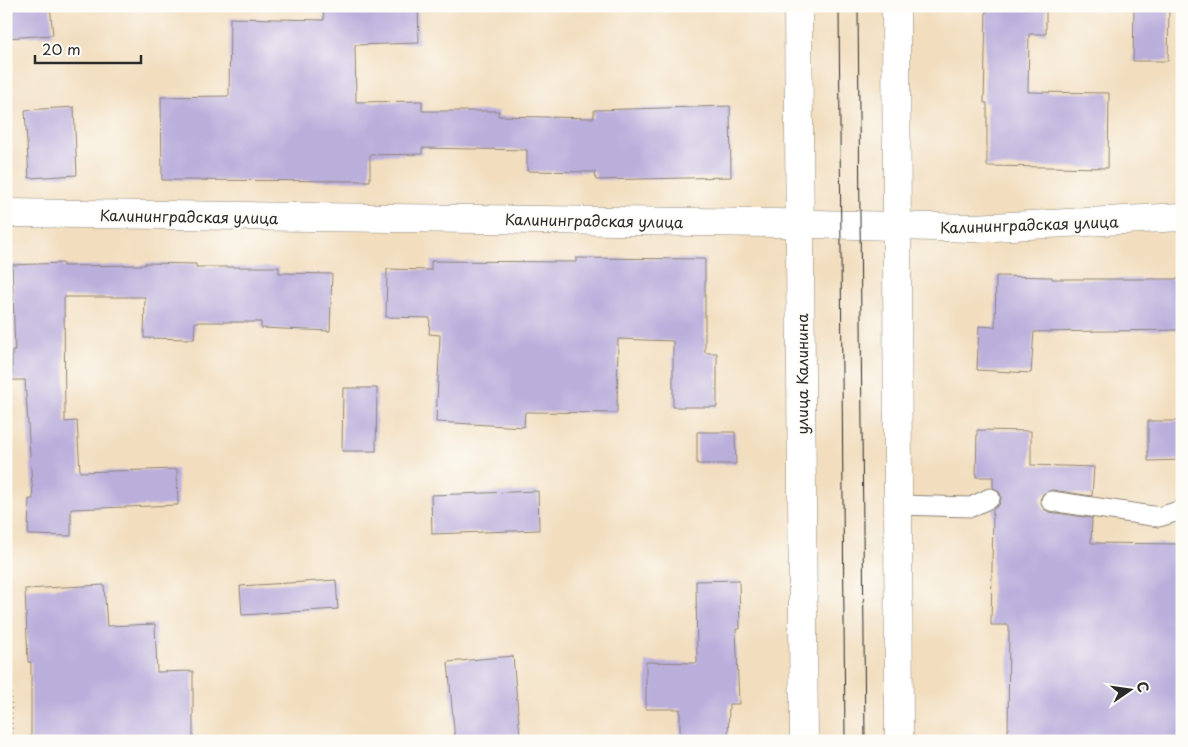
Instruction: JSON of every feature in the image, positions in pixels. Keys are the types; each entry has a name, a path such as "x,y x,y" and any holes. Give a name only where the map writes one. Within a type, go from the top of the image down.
{"street":[{"name":"улица Калинина","path":"798,6 804,741"},
{"path":"896,6 899,741"},
{"name":"Калининградская улица","path":"6,213 800,223 974,228 1182,217"}],"lane":[{"path":"898,505 971,507 990,498"},
{"path":"1051,501 1159,517 1182,510"}],"path":[{"path":"6,573 12,741"}],"building":[{"path":"6,6 50,6 53,35 6,38"},
{"path":"323,6 418,6 419,43 355,45 356,102 422,101 422,111 499,111 498,116 594,118 594,110 730,106 731,177 596,180 595,172 527,171 527,150 422,148 422,154 370,155 370,181 162,180 161,97 229,96 230,18 324,20"},
{"path":"986,6 1046,6 1046,34 1029,34 1028,92 1109,93 1108,168 987,166 987,103 984,103"},
{"path":"1134,8 1169,8 1168,61 1133,61"},
{"path":"74,107 77,175 29,178 25,110"},
{"path":"576,258 705,259 705,353 717,353 717,407 673,407 673,341 618,339 617,413 525,412 524,427 436,422 440,335 429,334 430,318 386,317 387,269 431,270 431,261 576,262"},
{"path":"63,263 63,266 145,265 145,263 196,264 196,267 279,267 279,273 332,274 330,331 261,328 261,322 195,322 194,339 144,338 145,297 64,297 65,422 77,421 80,472 177,469 178,505 71,509 71,536 28,535 29,499 33,499 25,380 12,380 12,351 15,351 12,265"},
{"path":"996,276 1052,277 1052,279 1182,279 1182,330 1034,332 1031,373 977,370 979,326 995,327"},
{"path":"343,388 377,388 376,451 342,451"},
{"path":"1148,421 1182,421 1182,460 1148,461"},
{"path":"977,430 1031,431 1031,465 1094,467 1092,496 1052,490 1043,494 1040,500 1044,509 1049,512 1092,518 1091,543 1182,544 1182,741 1008,741 1009,625 991,625 993,509 999,505 1001,498 1000,493 993,487 993,477 976,477"},
{"path":"697,432 735,432 736,464 697,464"},
{"path":"538,491 539,530 432,534 431,495"},
{"path":"336,580 338,609 242,615 240,586"},
{"path":"739,580 740,629 736,629 739,704 729,704 728,741 680,741 680,709 646,709 646,662 697,663 696,581"},
{"path":"104,585 107,626 155,624 157,672 193,671 193,741 31,741 31,662 28,662 25,589"},
{"path":"513,656 520,735 455,741 448,662"}],"tram line":[{"path":"839,6 845,741"},
{"path":"858,6 865,741"}]}
